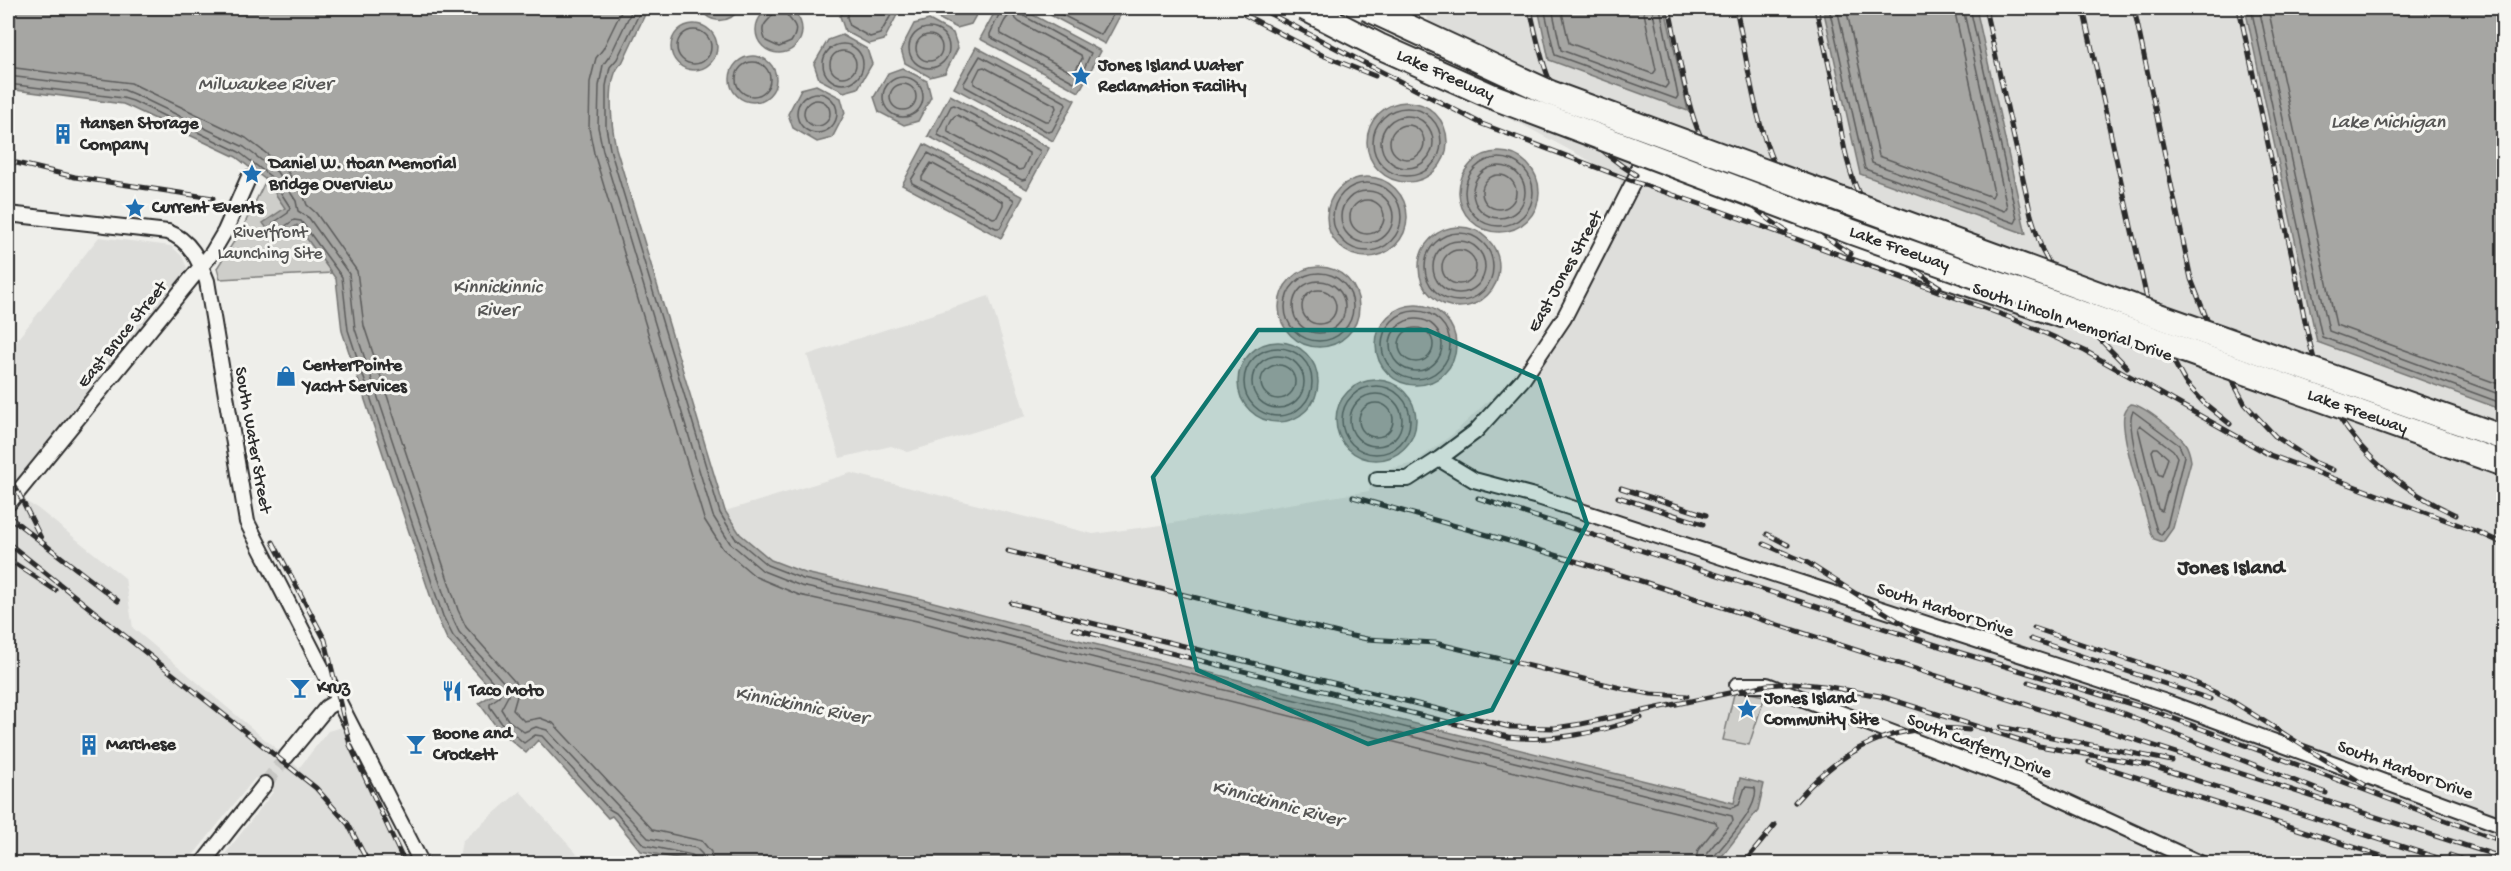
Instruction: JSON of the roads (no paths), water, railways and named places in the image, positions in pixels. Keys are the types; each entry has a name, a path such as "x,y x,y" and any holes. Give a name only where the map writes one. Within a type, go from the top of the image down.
{"highway":[{"name":"Lake Freeway","path":"1305,8 1379,46 1491,96 1852,232 2504,464"},
{"name":"Lake Freeway","path":"1367,8 1550,93 2153,314 2504,438"}],"street":[{"name":"East Jones Street","path":"1439,459 1475,432 1523,379 1564,318 1639,171"},
{"name":"South Lincoln Memorial Drive","path":"1639,171 1785,224 2337,415 2504,476"},
{"name":"East Bruce Street","path":"9,503 201,267 225,231 248,179"},
{"name":"South Water Street","path":"8,214 168,232 186,242 207,281 248,522 422,864"},
{"path":"1377,479 1408,479 1439,459"},
{"name":"South Harbor Drive","path":"1439,459 1474,480 1538,497 2166,702 2504,826"},
{"name":"South Carferry Drive","path":"1737,685 1767,685 1949,754 2074,804 2202,864"},
{"path":"286,757 327,707 339,700"},
{"path":"202,864 265,784"}],"water":[{"path":"779,7 795,14 802,30 795,46 779,53 763,46 756,30 763,14"},
{"name":"Kinnickinnic River","path":"8,8 648,8 613,79 611,103 616,148 725,511 740,534 771,560 805,573 922,599 1734,803 1740,778 1764,784 1758,810 1716,864 705,864 641,851 612,816 608,818 538,740 526,753 498,729 479,703 495,693 447,639 438,619 342,331 336,279 297,225 276,241 263,223 285,208 266,180 236,157 123,104 8,89"},
{"path":"700,8 740,8 726,20 714,20 704,14"},
{"path":"845,8 895,8 897,15 884,40 869,44 845,31 840,16"},
{"path":"930,8 980,8 971,24 957,28 932,15"},
{"path":"997,8 1020,8 1101,51 1079,92 980,39"},
{"path":"1037,8 1124,8 1105,44"},
{"path":"1538,8 1665,8 1688,111 1549,60"},
{"path":"1823,8 1976,8 2026,234 1860,174"},
{"name":"Lake Michigan","path":"2245,8 2503,8 2503,410 2317,342"},
{"path":"929,20 953,33 958,48 945,73 930,77 905,63 901,49 914,24"},
{"path":"694,24 710,31 717,47 710,63 694,70 678,63 671,47 678,31"},
{"path":"842,35 867,49 872,64 858,88 844,92 819,79 814,64 828,40"},
{"path":"976,47 1075,100 1053,141 954,88"},
{"path":"753,56 769,63 776,79 769,95 753,102 737,95 730,79 737,63"},
{"path":"902,68 927,81 931,97 918,121 904,125 879,112 874,97 888,73"},
{"path":"816,85 841,98 845,113 832,138 817,142 793,128 788,114 801,89"},
{"path":"950,95 1049,148 1027,189 928,136"},
{"path":"1407,102 1422,105 1435,114 1444,127 1447,142 1444,157 1435,170 1422,179 1407,182 1392,179 1379,170 1370,157 1367,142 1370,127 1379,114 1392,105"},
{"path":"924,144 1023,197 1001,238 902,185"},
{"path":"1499,152 1514,155 1527,164 1536,177 1539,192 1536,207 1527,220 1514,229 1499,232 1484,229 1471,220 1462,207 1459,192 1462,177 1471,164 1484,155"},
{"path":"1367,177 1382,180 1395,189 1404,202 1407,217 1404,232 1395,245 1382,254 1367,257 1352,254 1339,245 1330,232 1327,217 1330,202 1339,189 1352,180"},
{"path":"1459,227 1474,230 1487,239 1496,252 1499,267 1496,282 1487,295 1474,304 1459,307 1444,304 1431,295 1422,282 1419,267 1422,252 1431,239 1444,230"},
{"path":"1319,267 1334,270 1347,279 1356,292 1359,307 1356,322 1347,335 1334,344 1319,347 1304,344 1291,335 1282,322 1279,307 1282,292 1291,279 1304,270"},
{"path":"1416,305 1431,308 1444,317 1453,330 1456,345 1453,360 1444,373 1431,382 1416,385 1401,382 1388,373 1379,360 1376,345 1379,330 1388,317 1401,308"},
{"path":"1278,342 1293,345 1306,354 1315,367 1318,382 1315,397 1306,410 1293,419 1278,422 1263,419 1250,410 1241,397 1238,382 1241,367 1250,354 1263,345"},
{"path":"1376,380 1391,383 1404,392 1413,405 1416,420 1413,435 1404,448 1391,457 1376,460 1361,457 1348,448 1339,435 1336,420 1339,405 1348,392 1361,383"},
{"path":"2131,404 2143,409 2168,426 2185,443 2190,454 2191,461 2173,528 2163,542 2154,539 2151,533 2129,456 2124,415"}],"tunnel":[{"path":"265,784 286,757"}],"railway":[{"path":"1259,8 1482,124 2011,318 2085,351 2270,455 2478,532 2504,544"},
{"path":"1530,8 1549,79 1565,108 1598,146 1636,175"},
{"path":"1669,8 1688,99 1704,144 1712,159 1734,187 1759,211 1786,231"},
{"path":"1736,8 1757,112 1767,146 1780,177 1797,206 1821,232 1851,254"},
{"path":"1816,8 1845,150 1862,202 1879,230 1901,256 1913,268 1940,287"},
{"path":"1985,8 2031,215 2042,250 2060,284 2088,327 2127,367"},
{"path":"2083,8 2152,322 2185,382 2204,403 2230,424"},
{"path":"2134,8 2191,279 2228,373 2245,404 2275,436 2314,462 2333,470"},
{"path":"2239,8 2309,339 2328,397 2348,431 2374,461 2420,496 2456,515"},
{"path":"1245,15 1322,55 1375,76"},
{"path":"8,161 75,177 213,198"},
{"path":"8,477 41,538"},
{"path":"1621,488 1706,515"},
{"path":"1353,497 1641,581 2504,858"},
{"path":"1618,497 1703,524"},
{"path":"1478,498 1958,652 2151,710 2504,842"},
{"path":"8,516 118,601"},
{"path":"1767,534 1788,545"},
{"path":"273,542 325,640 350,745 405,864"},
{"path":"8,543 316,788 348,824 369,864"},
{"path":"1764,544 1808,563 1917,633"},
{"path":"1008,551 1342,634 1367,639 1435,643 1625,689 1651,694 1687,696"},
{"path":"8,559 55,590"},
{"path":"1011,603 1510,727 1555,728 1581,724 1767,685 1794,683 1880,696 2039,746 2149,765 2456,864"},
{"path":"2034,628 2189,680 2229,699 2365,785"},
{"path":"1074,629 1508,737 1542,738 1575,735 1641,718"},
{"path":"2031,639 2210,699"},
{"path":"2029,682 2122,713 2326,793"},
{"path":"2001,727 2172,761"},
{"path":"1795,802 1832,766 1872,742 1894,734 1917,730 1942,728 1969,730"},
{"path":"2089,762 2406,864"},
{"path":"1743,864 1775,825"},
{"path":"2450,855 2475,864"}],"place":[{"name":"Jones Island Water Reclamation Facility","path":"1081,76"},
{"name":"Hansen Storage Company","path":"63,134"},
{"name":"Daniel W. Hoan Memorial Bridge Overview","path":"252,174"},
{"name":"Current Events","path":"135,208"},
{"name":"CenterPointe Yacht Services","path":"286,376"},
{"name":"Kruz","path":"300,688"},
{"name":"Taco Moto","path":"452,691"},
{"name":"Jones Island Community Site","path":"1747,709"},
{"name":"Boone and Crockett","path":"416,744"},
{"name":"Marchese","path":"89,745"}],"district":[{"name":"Jones Island","path":"2231,569"}],"water label":[{"name":"Milwaukee River","path":"265,85"}],"park label":[{"name":"Riverfront Launching Site","path":"270,243"}]}
